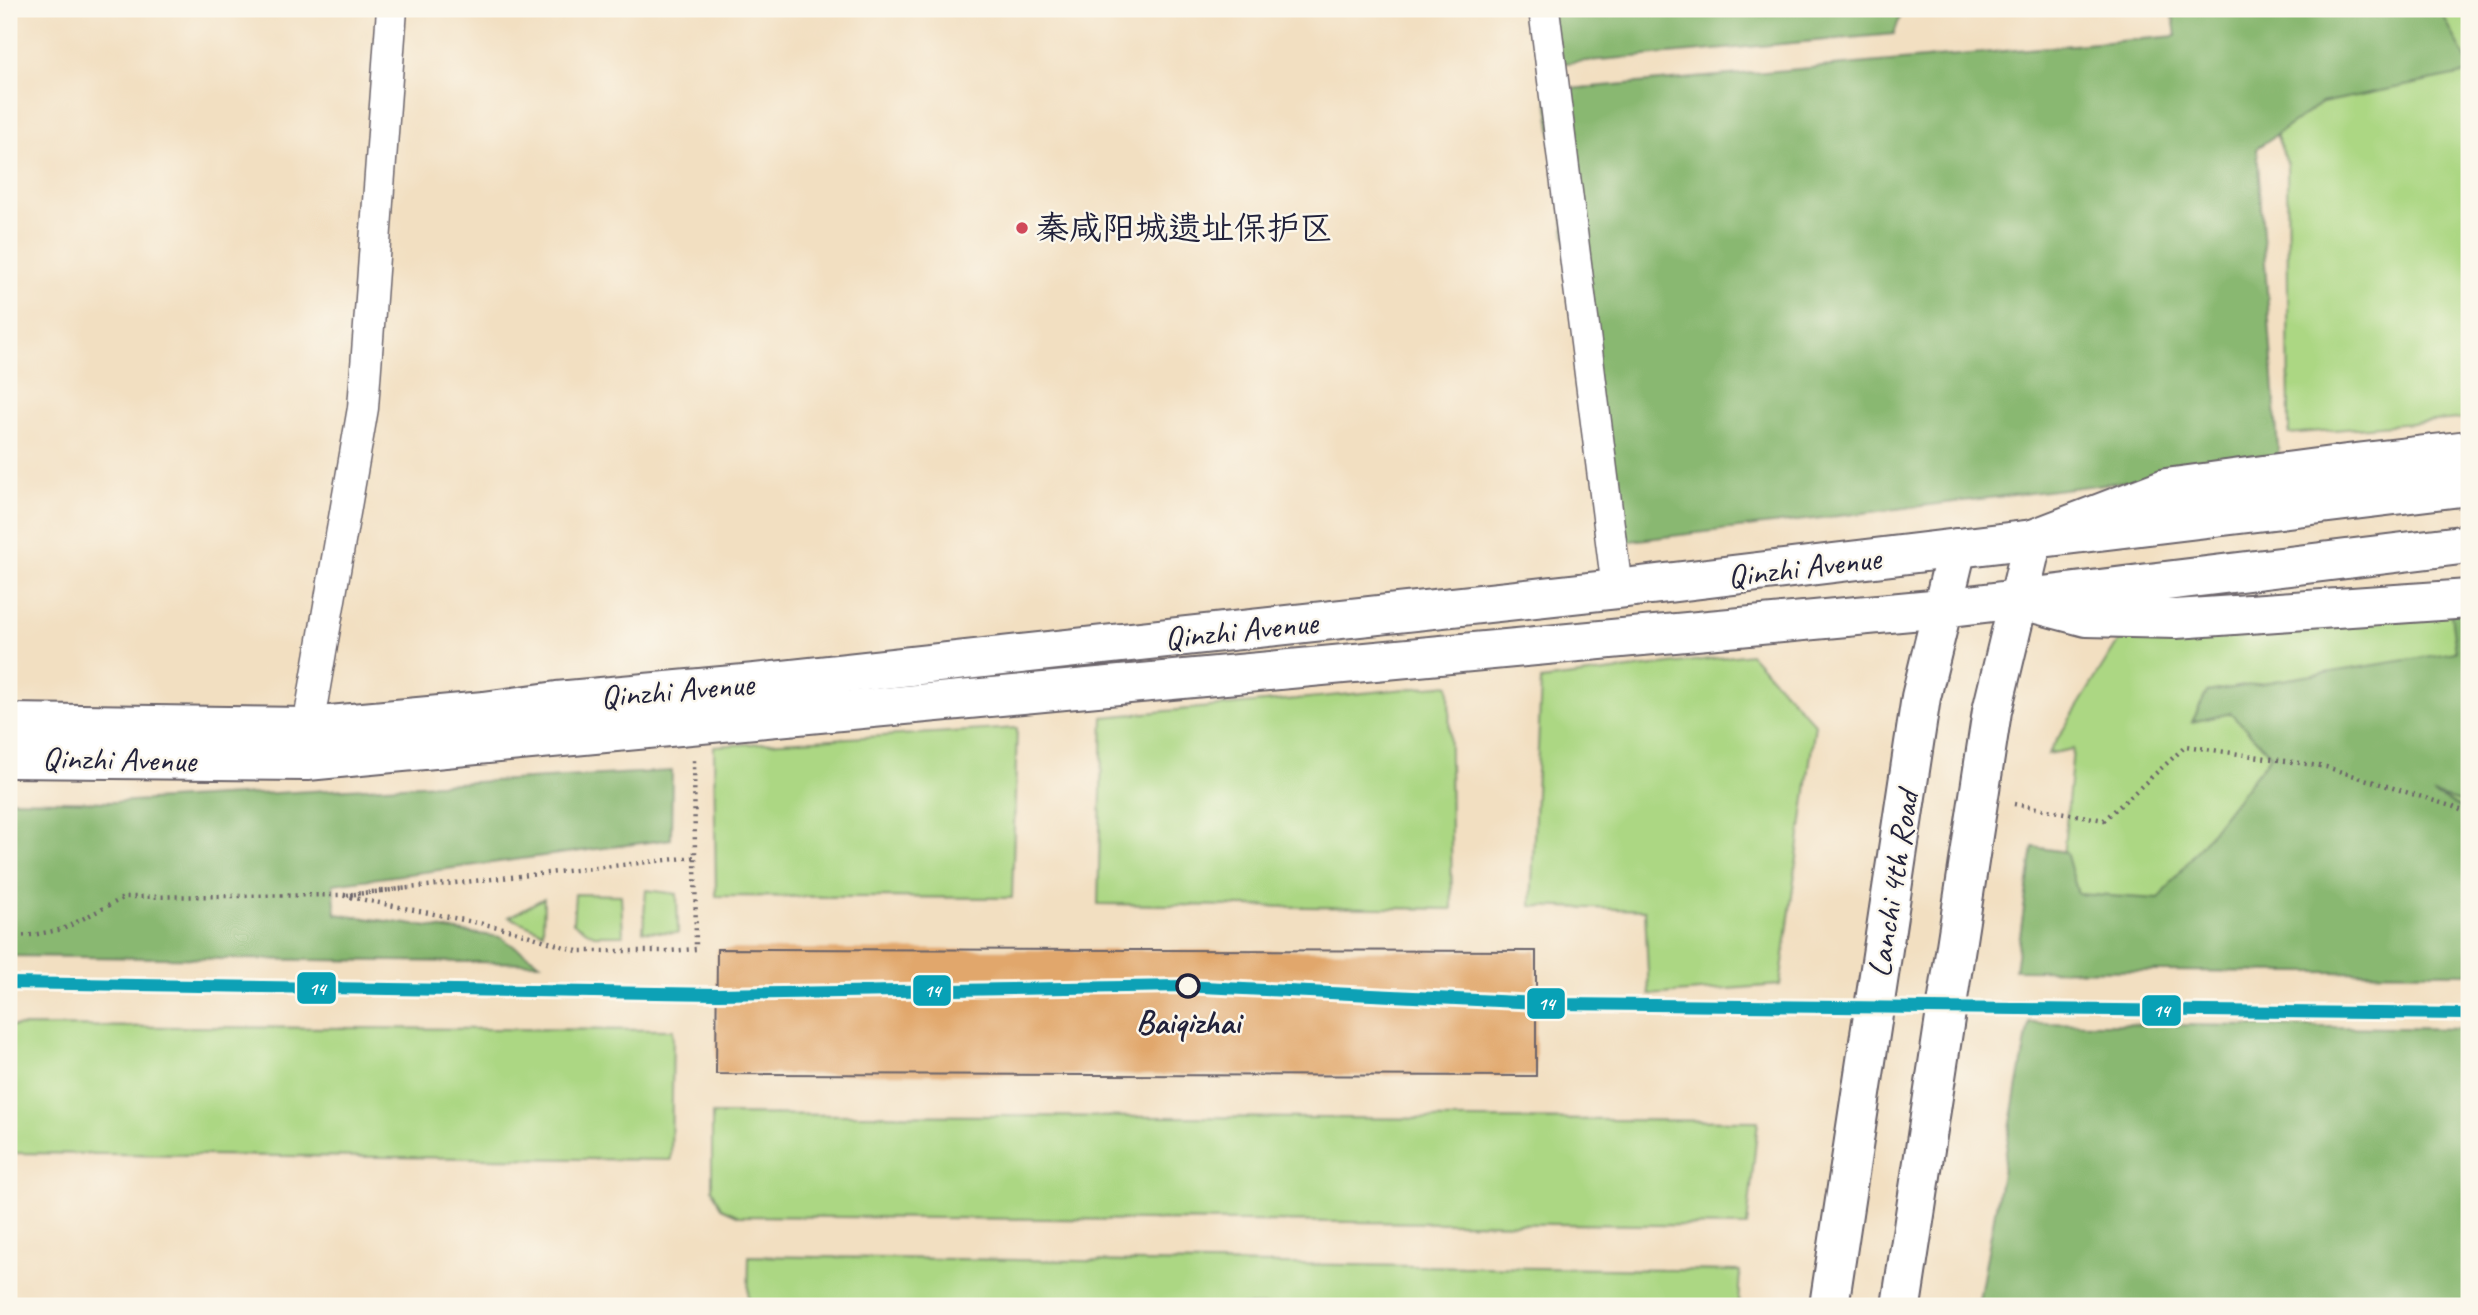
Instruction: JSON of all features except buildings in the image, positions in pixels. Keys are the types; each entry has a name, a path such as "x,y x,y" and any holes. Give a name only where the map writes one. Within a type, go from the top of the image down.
{"street":[{"path":"308,727 363,408 391,9"},
{"path":"1544,9 1616,589"},
{"path":"1901,1306 1992,711 2033,539 2166,488 2469,450"},
{"name":"Qinzhi Avenue","path":"9,723 308,727 484,711 556,701 1616,589 2469,486"},
{"path":"2018,598 2469,544"},
{"name":"Lanchi 4th Road","path":"1829,1306 1921,697 1958,548"},
{"path":"2018,598 2086,617 2176,619 2469,599"},
{"name":"Qinzhi Avenue","path":"9,758 307,761 1943,608 2018,598"}],"path":[{"path":"340,895 508,929 578,951 696,949 693,725"},
{"path":"1978,798 2104,820 2186,746 2326,767 2469,814"},
{"path":"340,895 695,857"},
{"path":"9,936 63,929 125,897 340,895 410,888"}],"green space":[{"path":"1543,9 1903,9 1894,34 1554,64"},
{"path":"2172,9 2440,9 2469,65 2469,73 2322,103 2257,148 2279,463 1606,544 1546,91 2176,36"},
{"path":"2223,9 2469,9 2469,418 2289,434 2287,164 2250,63"},
{"path":"2469,606 2469,805 2433,794 2469,812 2469,973 2015,970 2033,847 2066,852 2078,894 2159,899 2271,755 2231,713 2192,722 2207,692 2456,652 2450,608"},
{"path":"2450,608 2469,627 2469,957 2053,966 2073,749 2048,754 2123,634"},
{"path":"1750,654 1815,724 1780,985 1649,995 1645,910 1531,906 1541,680"},
{"path":"1449,685 1452,909 1098,904 1103,717"},
{"path":"1017,728 1012,898 716,896 714,746"},
{"path":"672,771 671,839 333,884 336,914 500,937 540,963 9,956 9,800 114,802"},
{"path":"646,890 677,894 678,933 643,931"},
{"path":"575,894 621,895 623,935 594,935 573,923"},
{"path":"544,898 543,932 509,917"},
{"path":"2029,1023 2469,1029 2469,1306 1978,1306"},
{"path":"9,1026 673,1030 671,1160 9,1153"},
{"path":"712,1114 1758,1121 1747,1226 739,1216 721,1208 712,1189"},
{"path":"749,1256 1740,1271 1738,1306 748,1306"}],"transit line":[{"name":"14","path":"9,983 718,994 1182,986 1560,1004 2469,1014"}],"place":[{"name":"秦咸阳城遗址保护区","path":"1022,228"},
{"name":"Baiqizhai","path":"1188,986"}]}
